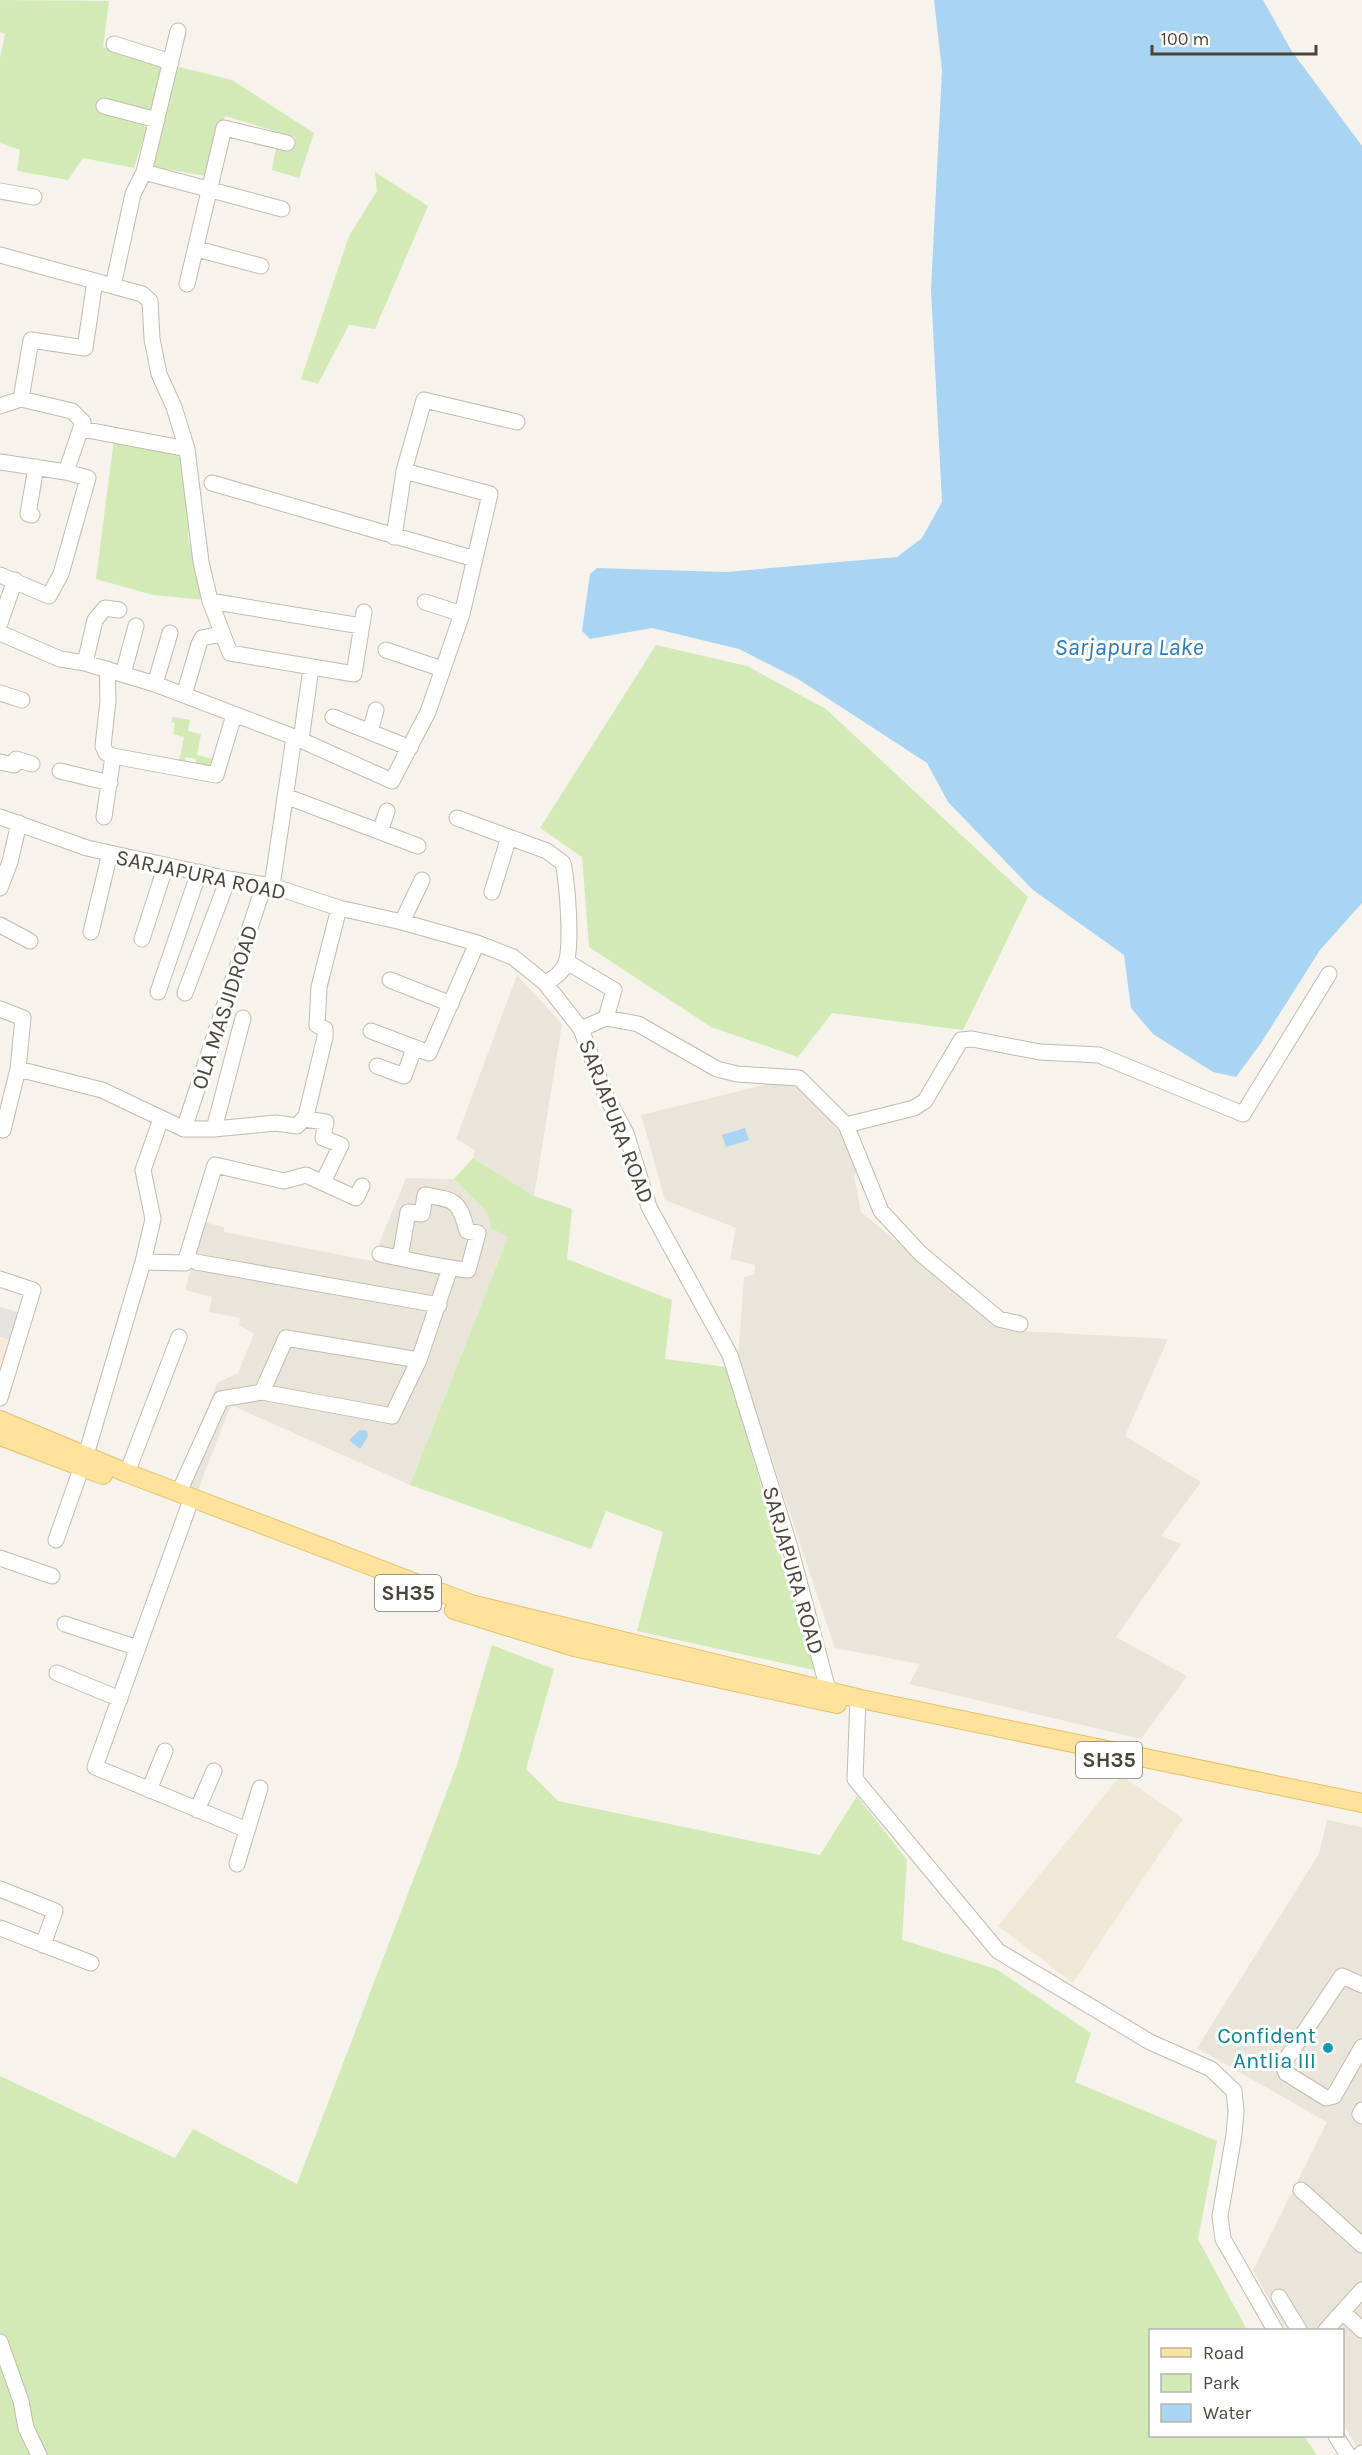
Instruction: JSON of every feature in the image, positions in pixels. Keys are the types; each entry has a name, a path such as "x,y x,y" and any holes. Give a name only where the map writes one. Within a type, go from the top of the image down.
{"main road":[{"name":"SH35","path":"0,1420 84,1461 471,1604 857,1703 1362,1814"},
{"name":"SH35","path":"0,1436 127,1473 186,1499"},
{"name":"SH35","path":"857,1703 1362,1803"}],"street":[{"path":"112,286 133,194 144,172 178,31"},
{"path":"114,44 171,62"},
{"path":"105,106 157,120"},
{"path":"187,284 224,128 287,143"},
{"path":"144,172 282,209"},
{"path":"0,191 34,197"},
{"path":"197,249 261,266"},
{"path":"0,255 142,294 150,302 152,339 159,374 174,406 187,449 201,562 210,601 230,653 354,674 363,619 210,601"},
{"path":"21,399 31,340 85,348 95,281"},
{"path":"0,406 21,399 72,411 83,422 66,472"},
{"path":"394,537 404,471 424,400 517,422"},
{"path":"82,429 187,449"},
{"path":"0,462 66,472 88,478 61,574 49,596 7,577 0,623"},
{"path":"32,515 28,514 36,467"},
{"path":"0,633 60,659 85,663 155,684 298,738 392,780 428,712 462,614 490,494 404,471"},
{"path":"212,483 475,559"},
{"path":"425,602 462,614"},
{"path":"85,663 97,616 105,608 119,610"},
{"path":"123,674 136,626"},
{"path":"155,684 170,633"},
{"path":"184,695 202,638 221,634"},
{"path":"386,650 442,669"},
{"name":"OLA MASJIDROAD","path":"184,1129 268,886 310,668"},
{"path":"107,669 108,701 103,746 106,753 113,756 216,775 234,715"},
{"path":"0,693 22,700"},
{"path":"370,732 376,710"},
{"path":"333,717 410,748"},
{"path":"104,817 113,756"},
{"path":"0,762 14,765 16,759 32,764"},
{"path":"60,771 110,783"},
{"path":"285,796 418,846"},
{"path":"380,832 387,812"},
{"name":"SARJAPURA ROAD","path":"0,817 87,848 268,886 339,908 402,922 477,943 513,957 545,984 581,1029 606,1096 626,1133 649,1207 730,1355 789,1544 829,1696"},
{"path":"457,818 547,852 563,863 567,882 567,962 558,975 545,984"},
{"path":"0,888 10,862 19,823"},
{"path":"492,892 509,837"},
{"path":"91,932 110,854"},
{"path":"142,939 166,865"},
{"path":"158,992 199,872"},
{"path":"185,993 228,879"},
{"path":"402,922 422,880"},
{"path":"18,1069 102,1089 184,1129 214,1129 276,1123 297,1126 306,1116 325,1037 325,1029 318,1025 319,987 339,908"},
{"path":"0,925 30,941"},
{"path":"371,1031 429,1053 477,943"},
{"path":"567,962 614,990 606,1018"},
{"path":"846,1125 914,1108 925,1101 961,1040 972,1039 1040,1052 1099,1055 1243,1114 1329,974"},
{"path":"390,980 451,1004"},
{"path":"0,1009 23,1018 18,1069 3,1130 0,1129"},
{"path":"214,1129 243,1018"},
{"path":"581,1029 606,1018 638,1024 717,1068 737,1074 800,1078 846,1125 881,1212 921,1254 999,1319 1020,1324"},
{"path":"377,1066 404,1076 414,1049"},
{"path":"56,1540 84,1461 143,1262 153,1219 143,1170 161,1119"},
{"path":"304,1119 326,1122 323,1138 341,1144 323,1182"},
{"path":"143,1262 185,1263 215,1165 284,1181 306,1175 356,1198 362,1186"},
{"path":"380,1254 400,1258 450,1268 468,1270 478,1233 467,1231 461,1208 451,1200 425,1195 422,1214 408,1212 400,1258"},
{"path":"196,1262 439,1305"},
{"path":"247,1830 95,1767 138,1648 221,1399 262,1392 392,1416 419,1360 450,1268"},
{"path":"0,1279 33,1290 0,1398"},
{"path":"127,1473 178,1337"},
{"path":"262,1392 286,1338 419,1360"},
{"path":"0,1558 52,1576"},
{"path":"65,1624 138,1648"},
{"path":"57,1673 120,1699"},
{"path":"857,1703 855,1779 998,1951 1150,2042 1211,2069 1234,2091 1236,2110 1234,2135 1220,2216 1223,2239 1274,2329"},
{"path":"148,1790 165,1751"},
{"path":"197,1810 214,1771"},
{"path":"237,1864 260,1788"},
{"path":"0,1889 56,1911 43,1945"},
{"path":"0,1928 91,1963"},
{"path":"1362,1983 1342,1976 1283,2064 1286,2073 1326,2098 1334,2096 1362,2047"},
{"path":"1362,2110 1360,2114 1362,2116"},
{"path":"1301,2190 1362,2245"},
{"path":"1328,2329 1362,2290"},
{"path":"1279,2297 1298,2329"},
{"path":"1342,2312 1362,2330"},
{"path":"0,2342 21,2401 26,2428 39,2455"},
{"path":"1337,2437 1348,2455"}],"shaded area":[{"path":"517,975 562,1024 534,1196 473,1158 475,1150 456,1139"},
{"path":"788,1079 816,1102 853,1150 859,1167 854,1177 861,1212 1004,1330 1168,1339 1125,1436 1201,1482 1161,1536 1181,1544 1116,1637 1187,1676 1141,1739 909,1684 920,1664 835,1648 738,1359 744,1277 754,1275 755,1265 730,1259 736,1228 665,1200 641,1115"},
{"path":"406,1178 454,1179 487,1212 491,1228 508,1237 410,1485 231,1405 198,1490 179,1484 217,1383 238,1373 254,1334 239,1325 240,1318 209,1312 212,1297 185,1290 204,1222 224,1227 224,1232 372,1261"},
{"path":"0,1307 21,1313 9,1340 0,1337"},
{"path":"0,1338 11,1341 0,1381"},
{"path":"1121,1775 1183,1819 1073,1983 998,1926"},
{"path":"1327,1820 1362,1827 1362,2455 1344,2426 1344,2329 1285,2329 1253,2270 1327,2122 1197,2048 1319,1854"}],"green space":[{"path":"0,0 109,1 103,47 165,65 153,114 99,102 98,110 147,127 134,168 83,158 68,180 17,171 20,150 0,143 0,58 5,34 0,32"},
{"path":"175,66 232,80 314,133 299,178 272,170 276,147 294,149 295,137 225,116 206,176 154,167"},
{"path":"375,172 428,206 375,329 349,325 318,384 301,379 349,236 377,191"},
{"path":"114,439 178,453 182,459 189,509 188,538 206,600 153,595 96,579"},
{"path":"656,645 747,666 826,709 1028,897 963,1030 832,1013 798,1057 711,1027 589,947 582,857 540,828"},
{"path":"173,717 190,720 188,731 201,734 197,755 213,759 210,769 195,767 196,759 186,757 184,764 179,763 184,737 173,734 175,723 171,722"},
{"path":"473,1158 534,1196 572,1209 567,1259 672,1300 665,1359 727,1367 814,1670 637,1631 663,1532 606,1511 591,1549 410,1485 508,1237 491,1228 487,1212 454,1179"},
{"path":"492,1645 554,1669 526,1769 558,1801 820,1855 857,1796 907,1860 902,1940 996,1969 1091,2033 1075,2082 1217,2141 1198,2239 1246,2329 1149,2329 1149,2437 1305,2437 1317,2455 0,2455 0,2076 175,2158 193,2129 297,2184 457,1765"}],"water":[{"name":"Sarjapura Lake","path":"934,0 1263,0 1291,50 1362,146 1362,903 1320,950 1261,1043 1236,1077 1213,1072 1153,1034 1131,1008 1124,955 1033,890 948,802 927,763 798,679 739,649 652,628 590,639 582,631 590,574 597,568 726,572 897,557 922,538 942,502 931,290 942,70"},
{"path":"745,1128 749,1140 726,1147 722,1135"},
{"path":"360,1430 367,1431 368,1436 360,1449 349,1440"}],"place":[{"name":"Confident Antlia III","path":"1328,2048"}]}
